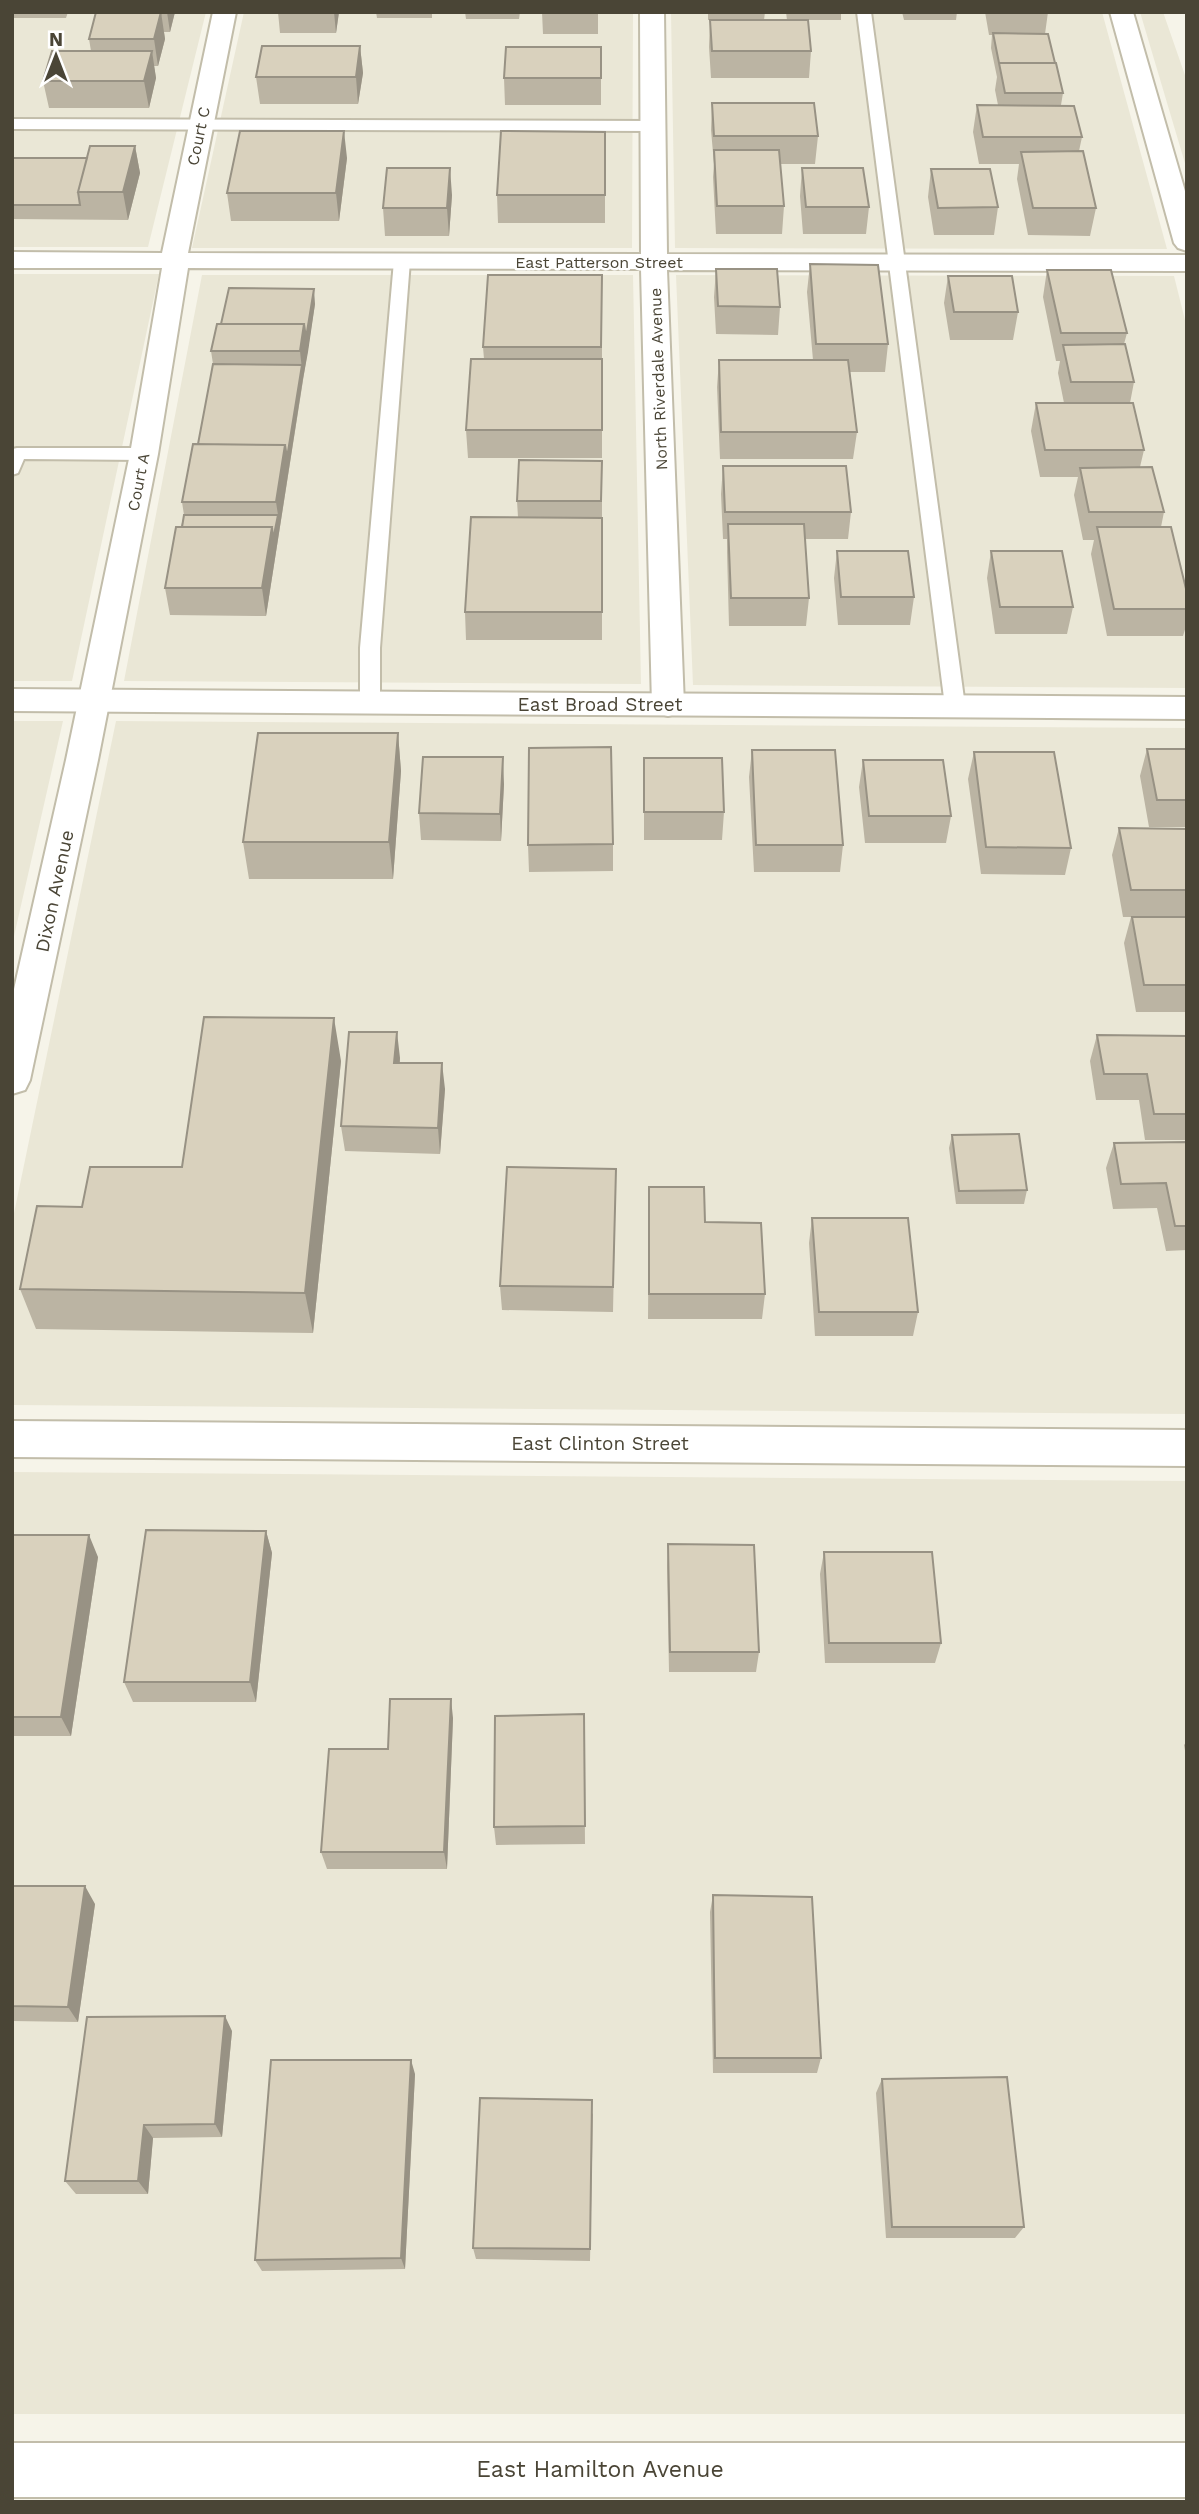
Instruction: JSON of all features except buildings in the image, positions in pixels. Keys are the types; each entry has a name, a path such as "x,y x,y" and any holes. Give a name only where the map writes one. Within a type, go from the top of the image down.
{"street":[{"name":"Court C","path":"173,261 225,12"},
{"name":"North Riverdale Avenue","path":"652,12 654,262 668,705"},
{"path":"1121,12 1187,243"},
{"name":"East Patterson Street","path":"12,260 1187,262"},
{"name":"Court A","path":"94,701 144,454 174,283 173,261"},
{"name":"East Broad Street","path":"12,700 1187,708"},
{"name":"Dixon Avenue","path":"12,1080 18,1026 94,701"},
{"name":"East Clinton Street","path":"12,1439 1187,1448"},
{"name":"East Hamilton Avenue","path":"12,2470 769,2485 1187,2470"}],"lane":[{"path":"864,12 899,262 955,706"},
{"path":"12,124 653,125"},
{"path":"370,702 370,648 402,261"},
{"path":"12,469 17,453 144,454"}],"shaded area":[{"path":"12,12 206,12 148,247 12,247"},
{"path":"244,12 633,12 632,248 192,248"},
{"path":"671,12 1102,12 1167,249 675,248"},
{"path":"1140,12 1163,12 1187,81 1187,170"},
{"path":"12,274 159,274 72,681 12,681"},
{"path":"202,275 633,275 641,684 124,681"},
{"path":"676,275 1174,276 1187,328 1187,688 693,685"},
{"path":"12,721 63,721 12,945"},
{"path":"116,721 1187,728 1187,1414 12,1405 12,1223"},
{"path":"12,1472 1187,1481 1187,2414 12,2414"}]}
